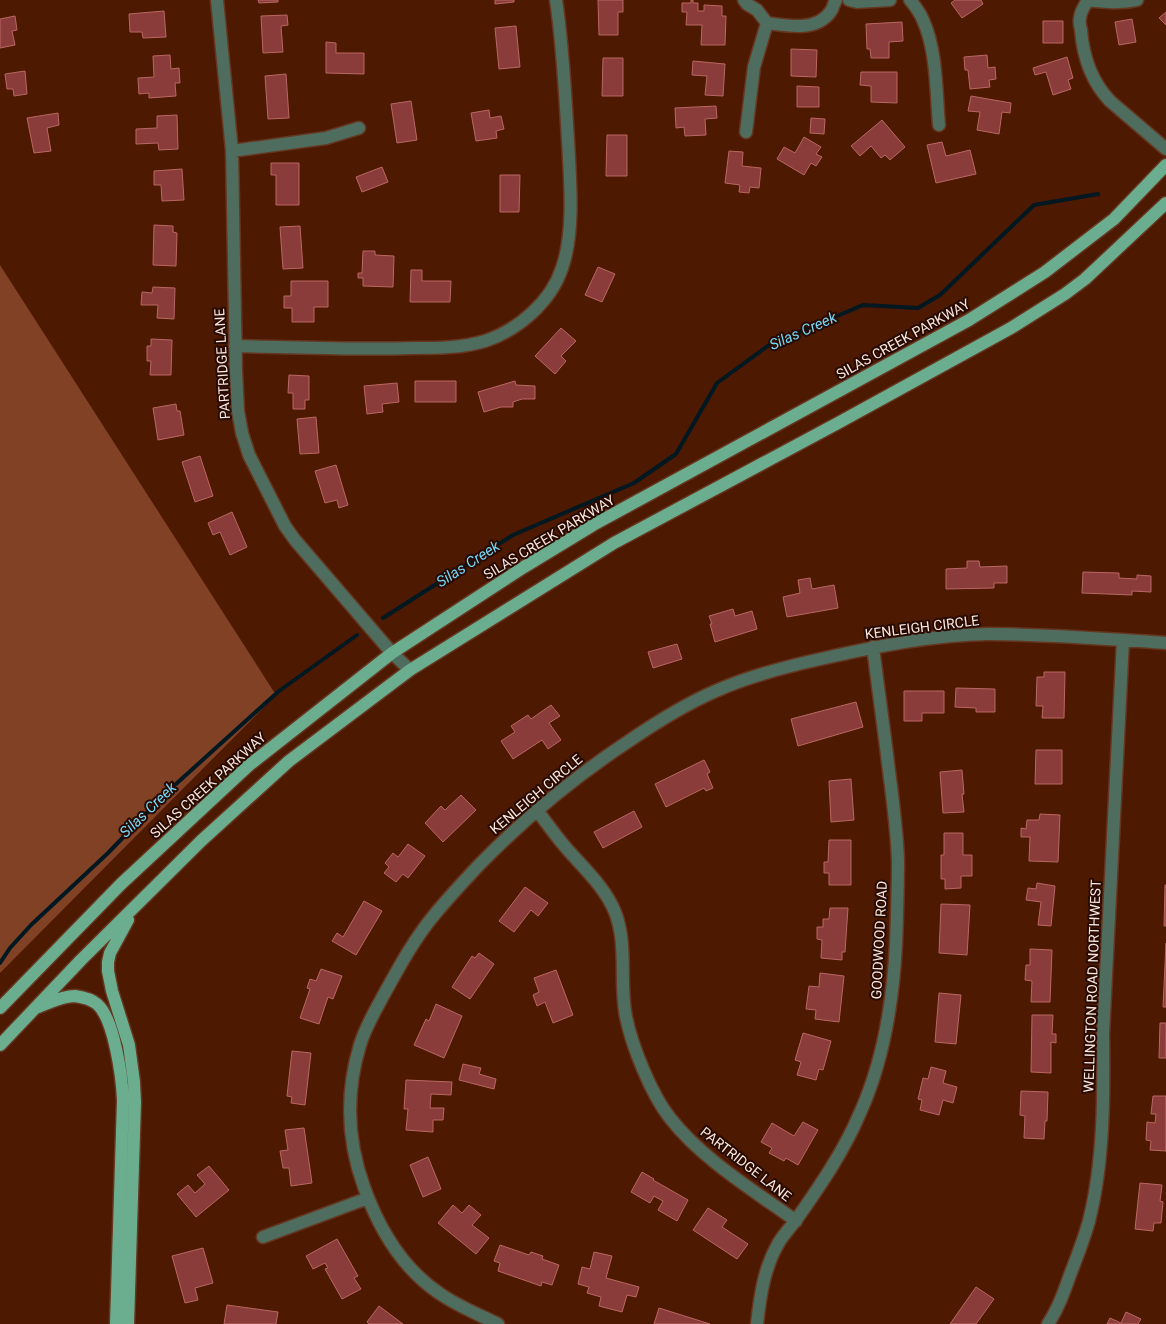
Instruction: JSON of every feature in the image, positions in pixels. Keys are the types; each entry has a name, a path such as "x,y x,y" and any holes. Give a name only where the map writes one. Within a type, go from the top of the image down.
{"main road":[{"name":"SILAS CREEK PARKWAY","path":"0,1008 122,884 248,766 392,653 524,567 593,525 969,320 1045,272 1114,219 1166,165"},
{"path":"0,1045 81,960 201,841 289,761 410,670 614,543 1011,328 1066,294 1085,279 1166,203"},
{"path":"128,1324 134,1082 129,1045 109,981 108,962 110,953 135,907"},
{"path":"35,1008 62,998 73,996 86,998 97,1003 104,1014 112,1036 122,1078 123,1100 116,1324"}],"street":[{"name":"PARTRIDGE LANE","path":"217,0 232,151 235,346 238,411 242,434 250,455 285,526 294,540 392,653 410,670"},
{"path":"235,346 390,349 441,348 469,345 485,341 516,325 546,298 556,284 562,268 567,246 570,217 565,86 556,0"},
{"path":"744,0 757,10 767,22 788,26 810,25 825,17 831,11 836,0"},
{"path":"849,0 857,2 890,0"},
{"path":"910,0 924,22 930,44 935,72 939,125"},
{"path":"1137,0 1110,3 1088,0 1080,17 1083,47 1093,78 1102,92 1166,148"},
{"path":"746,132 754,67 767,22"},
{"path":"232,151 326,138 359,128"},
{"name":"KENLEIGH CIRCLE","path":"498,1324 438,1293 420,1278 391,1244 368,1198 356,1166 349,1116 350,1088 360,1043 393,977 434,915 496,847 536,810 598,761 645,730 694,701 757,675 873,647 948,637 987,634 1166,643"},
{"name":"WELLINGTON ROAD NORTHWEST","path":"1048,1324 1077,1258 1089,1220 1096,1181 1104,1085 1103,1034 1123,640"},
{"name":"GOODWOOD ROAD","path":"757,1324 764,1280 778,1244 796,1221 834,1161 861,1112 884,1042 890,1009 896,946 898,861 895,816 873,647"},
{"name":"PARTRIDGE LANE","path":"536,810 607,896 615,911 620,926 622,943 624,1001 628,1025 642,1066 668,1116 683,1134 700,1149 796,1221"},
{"path":"263,1237 368,1198"}],"shaded area":[{"path":"0,265 276,695 0,973"}],"building":[{"path":"258,0 278,0 278,2 259,3"},
{"path":"495,0 514,0 514,2 495,4"},
{"path":"598,0 623,0 623,12 618,12 618,35 599,35"},
{"path":"691,0 693,0 693,3 698,3 698,11 704,11 704,5 722,6 722,16 726,16 725,45 701,45 702,25 686,25 687,12 682,12 682,3 691,3"},
{"path":"955,0 981,0 983,4 962,18 951,3"},
{"path":"164,11 166,37 143,38 142,32 130,32 129,14"},
{"path":"1166,12 1166,25 1159,18"},
{"path":"287,15 288,25 281,26 283,52 263,53 261,16"},
{"path":"15,16 17,30 12,31 15,45 0,48 0,19"},
{"path":"1132,19 1136,42 1119,45 1115,22"},
{"path":"1043,21 1063,21 1063,43 1043,43"},
{"path":"902,22 903,41 889,42 889,58 871,58 870,49 867,49 866,24"},
{"path":"516,26 520,67 499,69 495,28"},
{"path":"326,42 336,43 336,53 364,53 364,74 326,73"},
{"path":"791,49 817,50 816,77 791,76"},
{"path":"170,55 171,69 179,68 180,83 175,83 176,96 149,98 149,93 139,94 138,78 154,77 153,56"},
{"path":"987,55 988,68 995,67 996,79 989,80 990,87 970,89 968,70 965,70 964,57"},
{"path":"1067,57 1073,78 1068,80 1071,89 1053,95 1046,72 1035,75 1033,68"},
{"path":"603,58 623,58 623,96 602,96"},
{"path":"693,61 725,64 723,96 705,95 707,76 692,75"},
{"path":"25,71 27,94 14,96 13,89 7,89 5,74"},
{"path":"861,72 897,72 897,103 871,102 871,86 860,85"},
{"path":"286,74 289,118 268,119 265,76"},
{"path":"797,86 819,87 819,107 797,107"},
{"path":"971,96 1011,103 1010,113 1002,112 999,134 977,130 980,112 968,111"},
{"path":"411,101 417,140 397,143 391,104"},
{"path":"716,106 717,118 705,119 706,135 685,136 684,127 676,128 675,108"},
{"path":"489,110 490,118 501,116 504,129 496,131 497,138 476,141 471,113"},
{"path":"58,113 59,125 47,128 51,151 34,153 27,118"},
{"path":"177,115 178,149 159,150 158,143 136,144 136,129 157,128 157,116"},
{"path":"811,118 825,119 824,134 810,133"},
{"path":"882,120 905,147 890,160 885,155 881,158 871,146 860,156 851,146"},
{"path":"607,135 627,135 627,176 606,176"},
{"path":"804,137 821,147 816,154 822,157 816,166 811,163 804,175 777,159 784,147 795,153"},
{"path":"942,142 946,156 970,150 976,174 936,183 927,145"},
{"path":"729,151 743,152 742,166 761,168 759,188 750,187 749,193 739,192 740,185 725,183"},
{"path":"271,163 299,163 299,205 276,205 276,175 271,175"},
{"path":"382,167 388,182 362,192 356,177"},
{"path":"182,169 184,200 162,201 161,185 154,185 154,171"},
{"path":"500,175 520,175 519,212 500,212"},
{"path":"154,225 173,226 173,232 177,233 176,266 153,265"},
{"path":"300,226 303,268 283,269 280,227"},
{"path":"363,251 375,251 375,255 394,256 393,287 363,286 363,278 358,278 358,273 362,273"},
{"path":"598,267 615,274 602,302 585,295"},
{"path":"411,270 422,270 422,281 451,281 450,302 410,302"},
{"path":"291,281 328,281 328,307 314,307 314,322 292,322 292,308 284,308 284,296 291,296"},
{"path":"153,287 175,288 174,319 157,318 158,305 141,305 142,292 152,293"},
{"path":"561,328 576,341 561,356 566,361 555,374 535,356"},
{"path":"151,339 172,340 171,375 150,375 151,361 147,361 147,346 151,346"},
{"path":"289,375 309,376 309,400 305,400 305,409 293,409 293,393 288,393"},
{"path":"415,381 456,381 456,402 415,402"},
{"path":"515,381 516,385 535,386 535,399 522,399 513,402 513,407 501,407 484,412 478,392"},
{"path":"397,383 399,402 382,404 383,412 367,414 364,386"},
{"path":"176,404 177,411 180,411 184,435 158,440 153,408"},
{"path":"316,417 319,453 300,454 297,419"},
{"path":"200,456 213,496 195,502 182,462"},
{"path":"336,465 348,505 339,508 337,500 325,503 315,471"},
{"path":"232,512 247,547 230,555 220,532 213,535 208,523"},
{"path":"967,561 979,561 980,567 1007,566 1007,583 994,583 994,588 946,589 946,569 967,568"},
{"path":"1083,572 1119,573 1119,578 1137,579 1137,575 1151,576 1151,592 1132,591 1132,595 1082,593"},
{"path":"810,578 812,589 834,585 838,608 787,617 783,597 800,593 798,580"},
{"path":"733,609 735,616 752,611 757,629 715,642 709,616"},
{"path":"677,644 682,659 653,668 648,652"},
{"path":"1044,672 1065,672 1064,718 1042,718 1043,706 1036,706 1037,677 1044,677"},
{"path":"956,688 995,689 995,712 976,712 976,708 955,707"},
{"path":"904,691 944,691 944,713 922,713 922,721 904,721"},
{"path":"856,702 863,727 798,746 791,719"},
{"path":"551,705 560,716 549,723 561,740 548,749 542,740 513,759 501,741 515,732 511,726 528,715 531,719"},
{"path":"1036,750 1062,750 1062,784 1035,784"},
{"path":"704,760 710,772 707,774 713,788 706,791 704,788 666,807 655,784"},
{"path":"962,770 964,812 943,813 940,772"},
{"path":"851,779 854,820 831,822 829,781"},
{"path":"461,795 476,810 443,842 425,823 441,806 445,810"},
{"path":"634,811 642,827 603,848 594,832"},
{"path":"1040,814 1060,815 1058,862 1029,861 1030,837 1021,837 1021,828 1026,829 1027,820 1039,820"},
{"path":"944,833 963,833 963,855 972,855 972,876 961,876 961,888 945,889 945,879 941,879 941,855 944,855"},
{"path":"829,840 851,840 851,885 829,885 829,873 824,873 824,862 828,862"},
{"path":"408,844 425,856 408,878 403,874 396,882 384,873 389,867 385,863 393,853 398,857"},
{"path":"1037,883 1055,886 1051,926 1038,925 1041,902 1026,900 1028,888 1036,889"},
{"path":"1165,885 1166,926 1164,926"},
{"path":"525,887 548,903 538,916 531,910 514,932 499,921"},
{"path":"364,901 382,911 356,955 332,941 337,933 343,937"},
{"path":"941,904 970,905 967,955 939,953"},
{"path":"830,908 848,908 845,952 842,952 842,960 821,958 822,940 817,939 817,927 823,927 823,919 829,919"},
{"path":"1166,943 1166,1007 1163,1007"},
{"path":"1030,949 1052,950 1050,1002 1031,1002 1032,981 1025,980 1026,965 1030,965"},
{"path":"479,953 494,964 470,999 452,987 472,956 475,958"},
{"path":"321,969 342,976 333,999 328,997 319,1024 300,1018 310,989 307,988 310,979 316,981"},
{"path":"556,970 573,1015 553,1023 545,1002 537,1006 533,995 539,992 534,978"},
{"path":"820,973 844,976 839,1022 815,1019 816,1010 806,1009 809,986 819,987"},
{"path":"939,993 961,995 956,1044 935,1042"},
{"path":"436,1004 462,1016 444,1058 414,1045 426,1019 429,1021"},
{"path":"1032,1015 1053,1015 1052,1034 1056,1034 1056,1043 1051,1042 1051,1073 1031,1072"},
{"path":"1160,1023 1166,1023 1166,1058 1159,1058"},
{"path":"803,1033 831,1041 823,1070 819,1069 816,1080 797,1075 801,1062 795,1060"},
{"path":"292,1051 311,1053 305,1105 291,1103 292,1097 287,1096"},
{"path":"463,1064 481,1068 479,1074 496,1079 494,1089 459,1080"},
{"path":"931,1067 946,1071 943,1083 957,1087 953,1103 943,1100 939,1115 920,1110 922,1100 918,1099 923,1078 928,1079"},
{"path":"406,1080 452,1082 451,1095 431,1094 430,1108 444,1108 443,1120 433,1120 433,1132 406,1130 408,1109 404,1109"},
{"path":"1021,1091 1048,1092 1044,1139 1024,1138 1025,1116 1020,1115"},
{"path":"1153,1096 1166,1096 1166,1151 1150,1150 1151,1141 1146,1140 1147,1122 1155,1123 1156,1114 1151,1114"},
{"path":"803,1122 818,1130 798,1165 786,1158 784,1161 769,1153 772,1148 761,1142 772,1123 794,1136"},
{"path":"304,1128 312,1183 291,1186 289,1168 283,1168 280,1151 288,1150 285,1130"},
{"path":"428,1157 441,1189 423,1197 410,1165"},
{"path":"209,1166 229,1190 196,1217 177,1194 188,1185 195,1193 205,1184 197,1175"},
{"path":"642,1172 688,1200 677,1221 658,1210 663,1201 654,1196 650,1203 631,1192"},
{"path":"1140,1183 1162,1185 1160,1201 1163,1202 1161,1223 1154,1223 1153,1231 1135,1229"},
{"path":"453,1205 462,1213 469,1205 481,1215 472,1225 489,1238 476,1254 438,1223"},
{"path":"708,1208 727,1220 722,1227 748,1244 737,1259 693,1230"},
{"path":"337,1239 358,1276 354,1278 361,1289 342,1299 325,1269 328,1268 325,1263 313,1269 306,1256"},
{"path":"500,1245 529,1255 531,1252 543,1256 542,1259 559,1265 552,1285 542,1282 541,1286 498,1271 500,1263 494,1261"},
{"path":"203,1248 213,1283 195,1288 198,1300 185,1303 172,1256"},
{"path":"594,1252 612,1256 606,1278 639,1287 636,1297 627,1295 622,1312 599,1306 601,1297 587,1293 589,1287 578,1284 582,1267 590,1269"},
{"path":"976,1287 994,1299 976,1324 950,1324"},
{"path":"227,1305 278,1312 276,1324 224,1324"},
{"path":"379,1306 403,1324 369,1324 367,1322"},
{"path":"659,1308 710,1324 654,1324"},
{"path":"1126,1312 1141,1319 1138,1324 1107,1324 1110,1318 1121,1323"}],"waterway":[{"name":"Silas Creek","path":"383,618 513,535 634,483 676,454 717,383 769,345 863,305 918,308 940,295 1034,205 1098,194"},
{"name":"Silas Creek","path":"0,963 10,948 31,925 108,853 166,793 279,691 357,635"}]}
